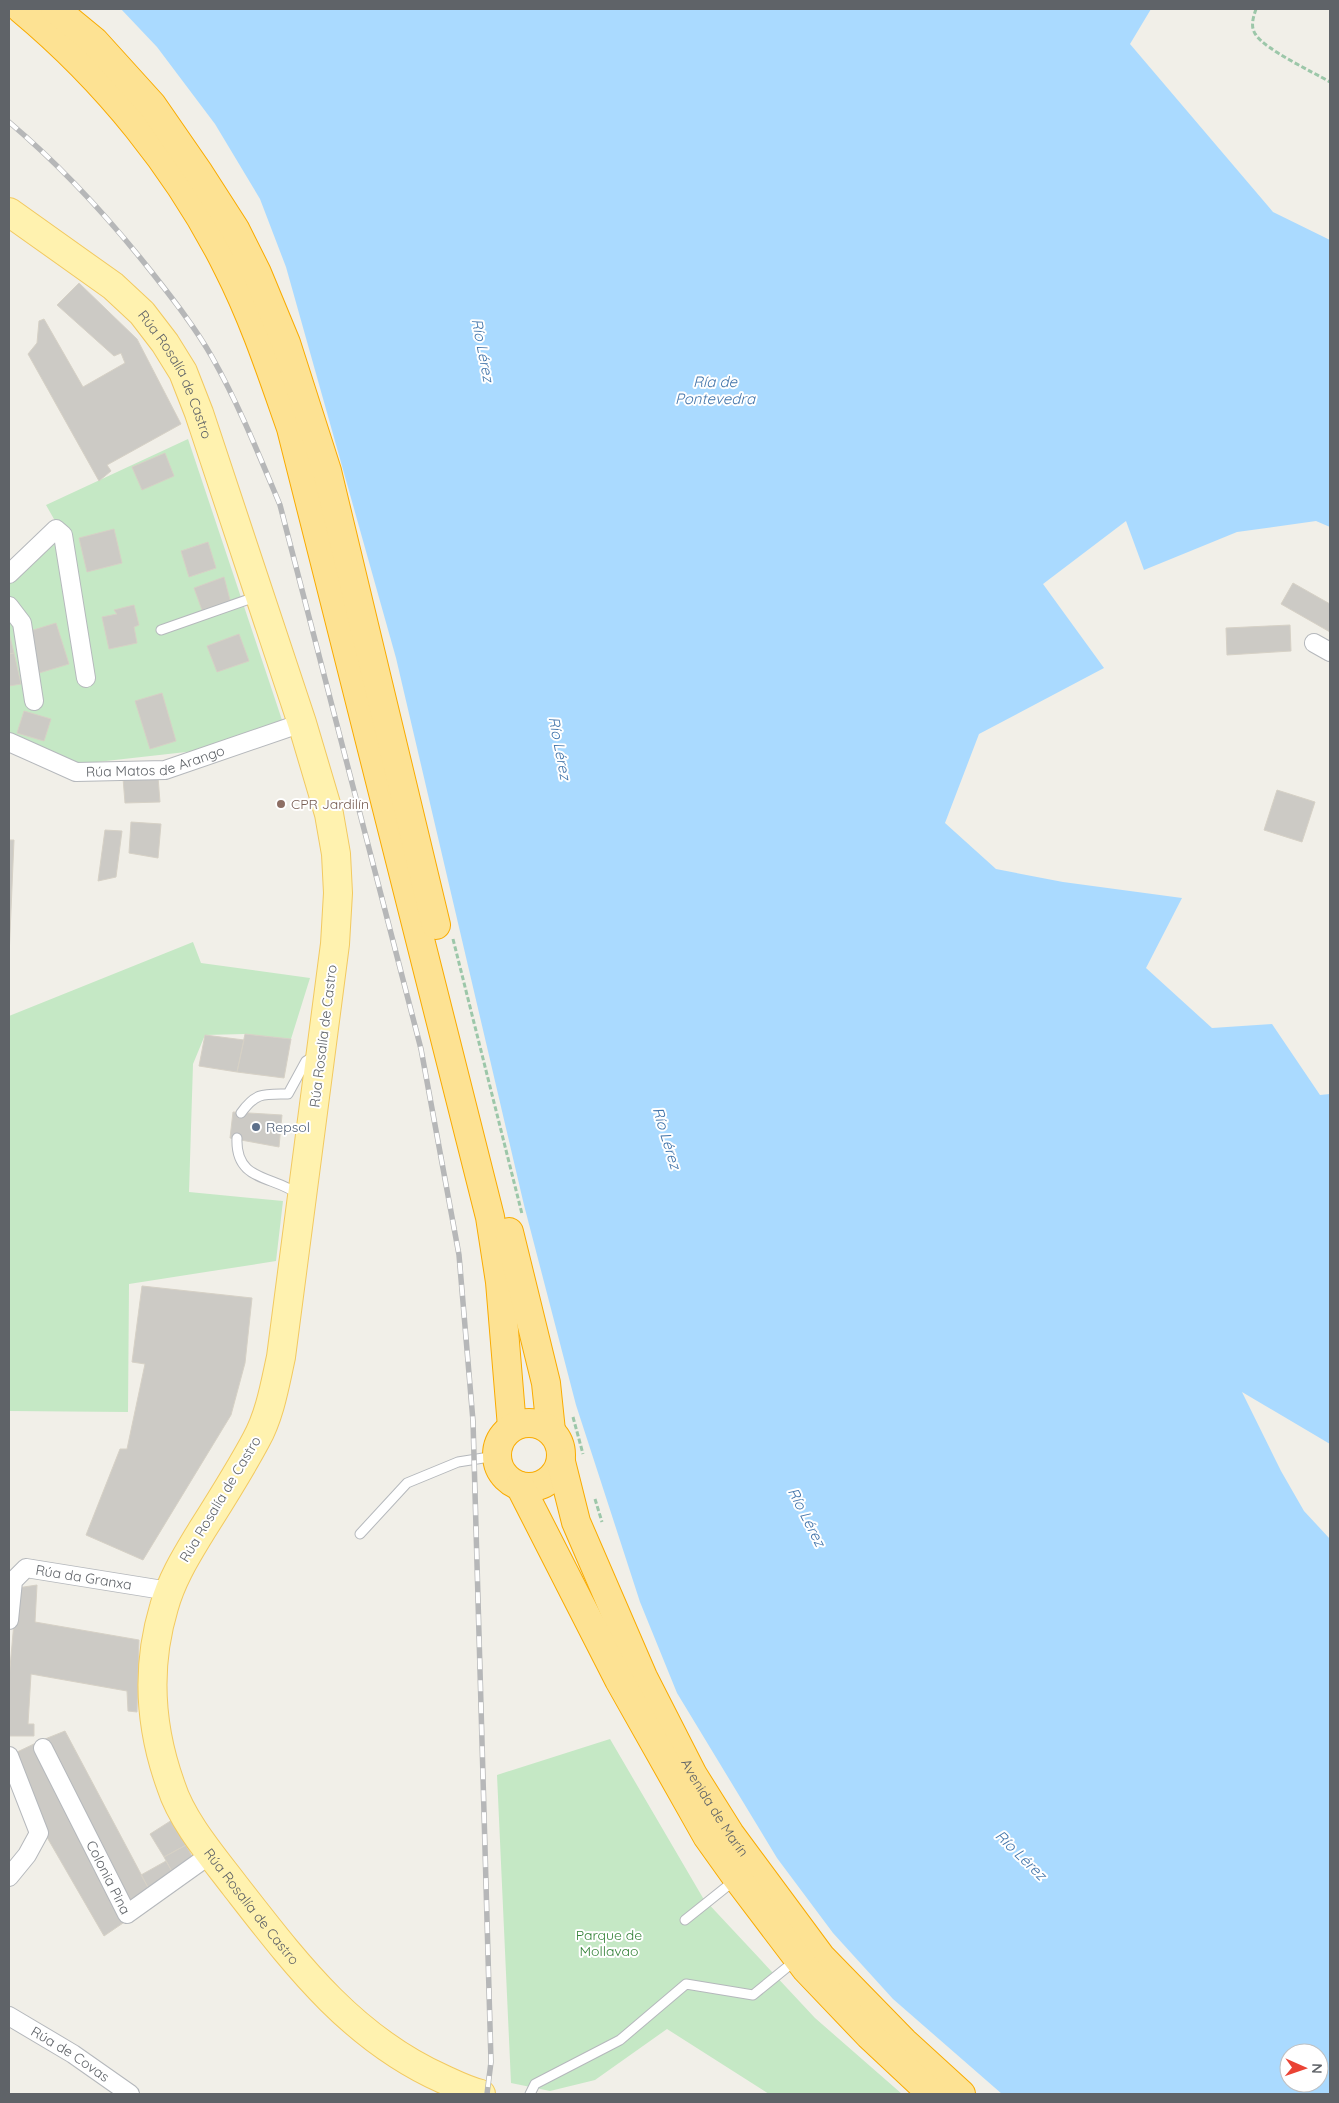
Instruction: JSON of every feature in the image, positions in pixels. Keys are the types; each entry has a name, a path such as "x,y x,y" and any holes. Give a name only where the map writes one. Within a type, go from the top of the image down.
{"highway":[{"path":"21,9 46,30 118,103 195,209 228,269 267,359 291,428 490,1217 500,1282 512,1427"},
{"path":"55,9 94,41 152,105 235,229 257,273 286,343 327,471 546,1383 551,1431"},
{"path":"77,9 94,41"},
{"path":"9,20 118,103"},
{"path":"532,1422 542,1425 551,1431 560,1445 561,1462 557,1472 550,1480 541,1485 530,1487 510,1482 498,1466 496,1456 498,1444 503,1434 521,1423 532,1422"},
{"name":"Avenida de Marín","path":"561,1462 576,1522 635,1659 693,1775 714,1809 773,1894 821,1957 904,2042 961,2094"},
{"name":"Avenida de Marín","path":"520,1486 619,1680 707,1836 798,1958 869,2035 932,2094"}],"main road":[{"name":"Rúa Rosalía de Castro","path":"9,212 113,286 142,313 165,343 183,372 200,413 302,723 329,814 336,854 338,893 335,944 281,1357 270,1402 258,1437 174,1576 169,1591 155,1646 152,1679 153,1716 159,1748 171,1789 187,1819 211,1854 310,1980 349,2019 378,2042 421,2069 482,2094"}],"street":[{"path":"9,574 56,529 63,535 86,678"},
{"path":"9,606 22,623 34,701"},
{"path":"1314,643 1330,652"},
{"name":"Rúa Matos de Arango","path":"9,742 76,772 165,770 302,723"},
{"name":"Rúa da Granxa","path":"9,1620 13,1580 26,1568 169,1591"},
{"name":"Colonia Pina","path":"44,1748 127,1914 211,1854"},
{"path":"9,1756 39,1833 27,1855 9,1877"},
{"name":"Rúa de Covas","path":"9,2016 73,2054 130,2094"}],"lane":[{"path":"161,630 260,596"},
{"path":"241,1113 250,1100 263,1094 288,1094 306,1061 321,1053"},
{"path":"237,1138 236,1153 243,1164 256,1175 275,1184 290,1187 302,1198"},
{"path":"360,1534 407,1483 458,1462 496,1456"},
{"path":"685,1920 737,1878"},
{"path":"530,2094 535,2084 620,2040 686,1984 753,1995 798,1958"}],"path":[{"path":"1256,9 1252,22 1256,35 1268,46 1330,82"}],"green space":[{"path":"188,439 283,723 195,751 79,764 9,734 9,616 15,623 30,708 38,709 26,621 9,599 9,580 63,535 46,505"},
{"path":"193,942 201,963 310,978 291,1039 245,1034 205,1035 193,1064 189,1192 283,1201 276,1261 129,1284 128,1412 9,1411 9,1016"},
{"name":"Parque de Mollavao","path":"610,1739 703,1898 815,2018 902,2094 769,2094 667,2029 595,2080 550,2091 511,2083 497,1775"}],"water":[{"name":"Ría de Pontevedra","path":"121,9 1151,9 1130,44 1273,212 1330,240 1330,527 1316,521 1237,532 1144,570 1126,521 1043,584 1104,668 979,734 945,823 996,869 1063,882 1182,898 1146,968 1212,1028 1272,1024 1320,1095 1330,1094 1330,1444 1242,1392 1281,1471 1304,1511 1330,1539 1330,2094 1002,2094 893,1999 833,1933 777,1858 677,1693 640,1602 576,1405 524,1205 396,658 286,267 260,199 215,124 157,47"}],"building":[{"path":"79,283 137,339 181,424 107,465 111,471 99,481 28,354 37,343 39,321 44,319 83,387 125,363 121,353 114,356 57,305"},
{"path":"165,453 174,476 142,490 132,467"},
{"path":"114,529 122,563 87,572 79,538"},
{"path":"208,542 216,568 189,577 181,551"},
{"path":"224,577 230,600 202,610 194,588"},
{"path":"1293,583 1330,604 1330,632 1281,604"},
{"path":"134,605 139,625 134,627 137,643 109,649 102,617 117,614 114,610"},
{"path":"56,623 69,664 39,673 27,632"},
{"path":"1290,625 1291,651 1227,655 1226,628"},
{"path":"9,633 14,653 9,654"},
{"path":"239,634 249,661 217,672 207,646"},
{"path":"14,653 21,684 9,686 9,654"},
{"path":"162,693 176,741 150,749 135,701"},
{"path":"24,711 51,719 44,741 17,733"},
{"path":"158,777 160,802 125,803 123,778"},
{"path":"1277,790 1315,802 1302,842 1264,830"},
{"path":"131,822 161,824 158,858 129,853"},
{"path":"105,830 122,831 116,877 98,881"},
{"path":"9,840 14,840 9,957"},
{"path":"245,1034 291,1039 284,1078 237,1072"},
{"path":"205,1035 244,1040 237,1072 199,1066"},
{"name":"Repsol","path":"233,1112 282,1115 279,1147 230,1138"},
{"path":"142,1286 252,1298 245,1363 231,1415 143,1560 86,1535 120,1449 127,1449 145,1364 132,1362"},
{"path":"37,1585 35,1622 139,1640 137,1712 128,1711 127,1691 31,1674 28,1724 34,1724 34,1736 9,1736 9,1679 17,1588"},
{"path":"65,1731 150,1891 128,1905 45,1739"},
{"path":"36,1743 126,1921 104,1936 48,1839 13,1754"},
{"path":"172,1820 186,1845 164,1857 150,1834"},
{"path":"186,1845 194,1860 174,1875 164,1857"},
{"path":"166,1861 174,1875 150,1891 141,1875"}],"railway":[{"path":"9,122 47,156 83,193 118,231 167,291 212,357 248,430 280,505 421,1049 459,1255 473,1421 491,2062 487,2094"}],"place":[{"name":"CPR Jardilín","path":"281,804"},
{"name":"Repsol","path":"256,1127"}],"water label":[{"name":"Río Lérez","path":"483,350"},
{"name":"Río Lérez","path":"560,748"},
{"name":"Río Lérez","path":"667,1138"},
{"name":"Río Lérez","path":"807,1517"},
{"name":"Río Lérez","path":"1021,1855"}]}
